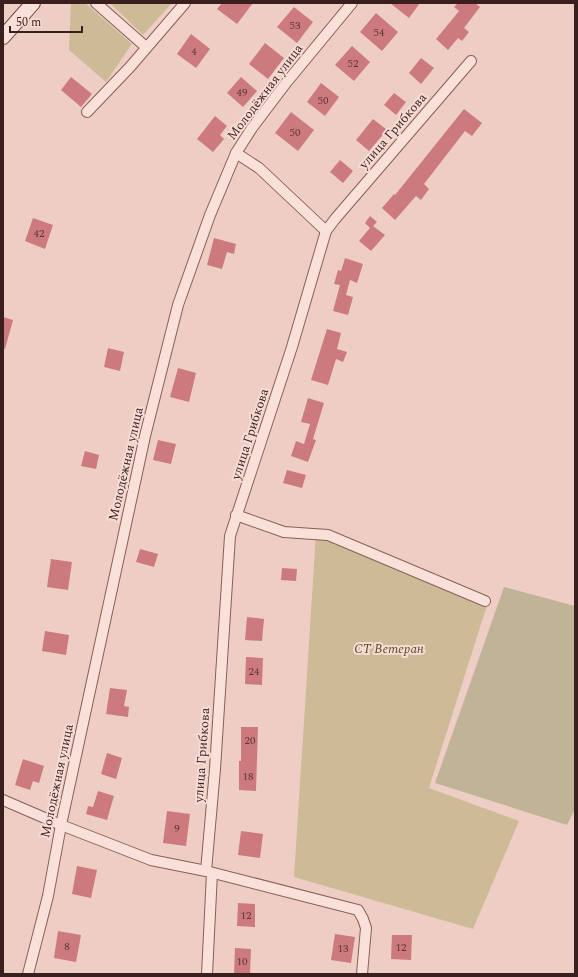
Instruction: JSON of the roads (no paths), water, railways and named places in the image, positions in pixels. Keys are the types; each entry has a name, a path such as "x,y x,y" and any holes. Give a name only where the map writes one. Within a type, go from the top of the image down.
{"main road":[{"path":"3,37 33,3"}],"street":[{"path":"96,3 146,47"},
{"path":"87,112 130,67 185,3"},
{"name":"Молодёжная улица","path":"28,974 48,896 61,825 145,436 176,313 210,215 236,152 286,83 352,3"},
{"name":"улица Грибкова","path":"207,974 209,872 230,536 292,347 326,231 335,218 471,61"},
{"path":"236,152 259,168 326,231"},
{"path":"236,516 284,532 328,536 485,601"},
{"path":"3,800 61,825 151,860 209,872 358,910 366,928 362,974"}],"park label":[{"name":"СТ Ветеран","path":"389,649"}]}
